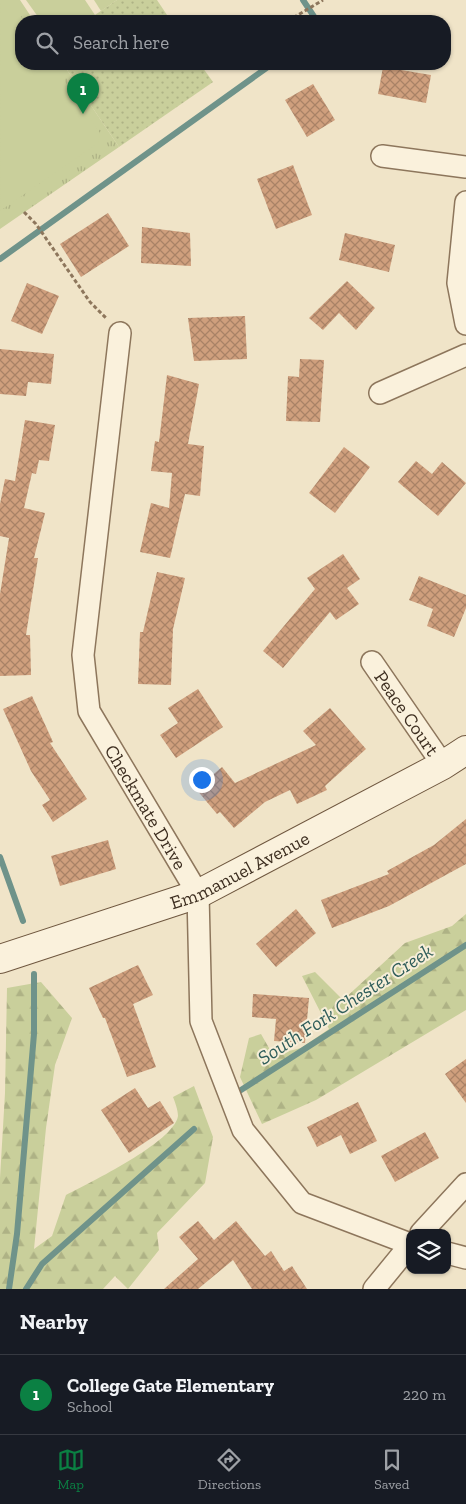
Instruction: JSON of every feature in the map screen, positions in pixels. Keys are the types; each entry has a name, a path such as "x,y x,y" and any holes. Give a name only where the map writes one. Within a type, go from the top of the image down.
{"street":[{"path":"382,156 466,166"},
{"path":"466,202 458,283 466,324"},
{"name":"Checkmate Drive","path":"120,332 83,655 89,712 198,894 201,1021 244,1130 302,1203 406,1242"},
{"path":"380,393 466,355"},
{"name":"Peace Court","path":"372,662 443,765"},
{"name":"Emmanuel Avenue","path":"0,960 198,894 443,765 466,750"},
{"path":"425,1229 466,1184"},
{"path":"374,1289 406,1249"},
{"path":"451,1254 466,1258"}],"path":[{"path":"298,15 323,0"},
{"path":"24,212 36,224 90,302 120,332"}],"green space":[{"path":"0,0 20,0 30,15 15,15 15,70 67,70 119,147 0,229"},
{"path":"1,0 10,0 20,15 15,15 15,70 57,70 100,133 98,143 0,211"},
{"path":"26,0 85,0 95,15 37,15"},
{"path":"94,0 117,0 101,11"},
{"path":"117,0 157,0 167,15 95,15"},
{"path":"67,70 204,70 213,82 119,147"},
{"path":"466,914 466,1010 316,1100 262,1124 240,1077 249,1038 261,1034 273,1055 301,1048 329,1029 302,976 315,972 343,1000 405,943 452,926"},
{"path":"41,982 72,1018 55,1065 46,1128 34,1249 52,1236 66,1195 129,1161 162,1138 173,1126 178,1116 173,1097 194,1086 213,1137 205,1183 157,1233 159,1250 128,1289 115,1276 103,1289 0,1289 0,1178 5,1093 7,988"}],"building":[{"path":"382,70 401,70 431,75 426,103 378,94"},
{"path":"313,84 335,120 307,137 285,100"},
{"path":"293,165 312,215 276,229 257,179"},
{"path":"108,213 129,246 81,277 60,244"},
{"path":"142,227 190,233 191,266 141,263"},
{"path":"345,233 395,245 389,272 339,260"},
{"path":"347,281 375,308 356,330 339,313 323,330 309,318"},
{"path":"27,283 59,296 42,334 11,321"},
{"path":"245,316 247,359 194,361 188,318"},
{"path":"0,349 54,354 51,384 28,382 26,396 0,394"},
{"path":"300,359 324,360 320,422 286,421 288,376 299,377"},
{"path":"167,375 199,384 188,444 204,446 200,496 185,494 170,558 140,552 151,503 169,508 172,473 151,471 155,441 159,442"},
{"path":"25,420 55,425 49,461 39,460 36,474 32,473 24,508 45,513 34,558 38,558 26,635 30,635 31,675 0,676 0,594 9,538 0,536 0,504 5,479 15,481"},
{"path":"344,447 370,467 335,513 309,493"},
{"path":"416,461 432,474 442,462 466,483 438,516 398,482"},
{"path":"343,554 360,579 347,588 359,604 336,620 330,612 283,668 263,651 315,589 307,578"},
{"path":"157,572 185,578 173,629 171,685 138,684 140,632 143,632"},
{"path":"419,576 466,595 466,608 454,637 427,626 433,609 409,600"},
{"path":"198,689 223,727 176,758 160,735 178,723 168,708"},
{"path":"32,696 53,742 50,743 87,799 53,822 42,805 50,800 31,771 3,709"},
{"path":"330,708 366,749 325,786 327,790 297,804 290,790 265,802 234,828 220,812 217,814 196,789 222,767 235,783 316,745 303,731"},
{"path":"466,819 466,864 389,906 332,928 321,900 389,874 387,871 434,845"},
{"path":"108,840 116,869 60,886 51,856"},
{"path":"296,909 316,933 276,967 256,944"},
{"path":"138,965 153,995 133,1004 156,1067 127,1077 105,1018 103,1018 89,988"},
{"path":"253,994 309,998 305,1043 274,1041 276,1019 252,1017"},
{"path":"466,1059 466,1103 445,1074"},
{"path":"135,1088 148,1108 160,1101 174,1123 129,1153 101,1110"},
{"path":"358,1102 377,1141 350,1154 341,1135 317,1147 307,1127"},
{"path":"425,1132 439,1158 395,1182 381,1156"},
{"path":"198,1221 214,1240 236,1221 265,1256 271,1251 284,1271 292,1266 307,1289 252,1289 233,1260 198,1289 164,1289 198,1259 179,1237"}],"waterway":[{"path":"303,0 313,15"},
{"path":"0,259 264,70"},
{"path":"0,857 23,921"},
{"name":"South Fork Chester Creek","path":"241,1090 466,945"},
{"path":"9,1289 17,1234 34,1034 34,974"},
{"name":"South Fork Chester Creek","path":"26,1289 42,1264 194,1129"}],"place":[{"name":"College Gate Elementary","path":"83,114"}]}
